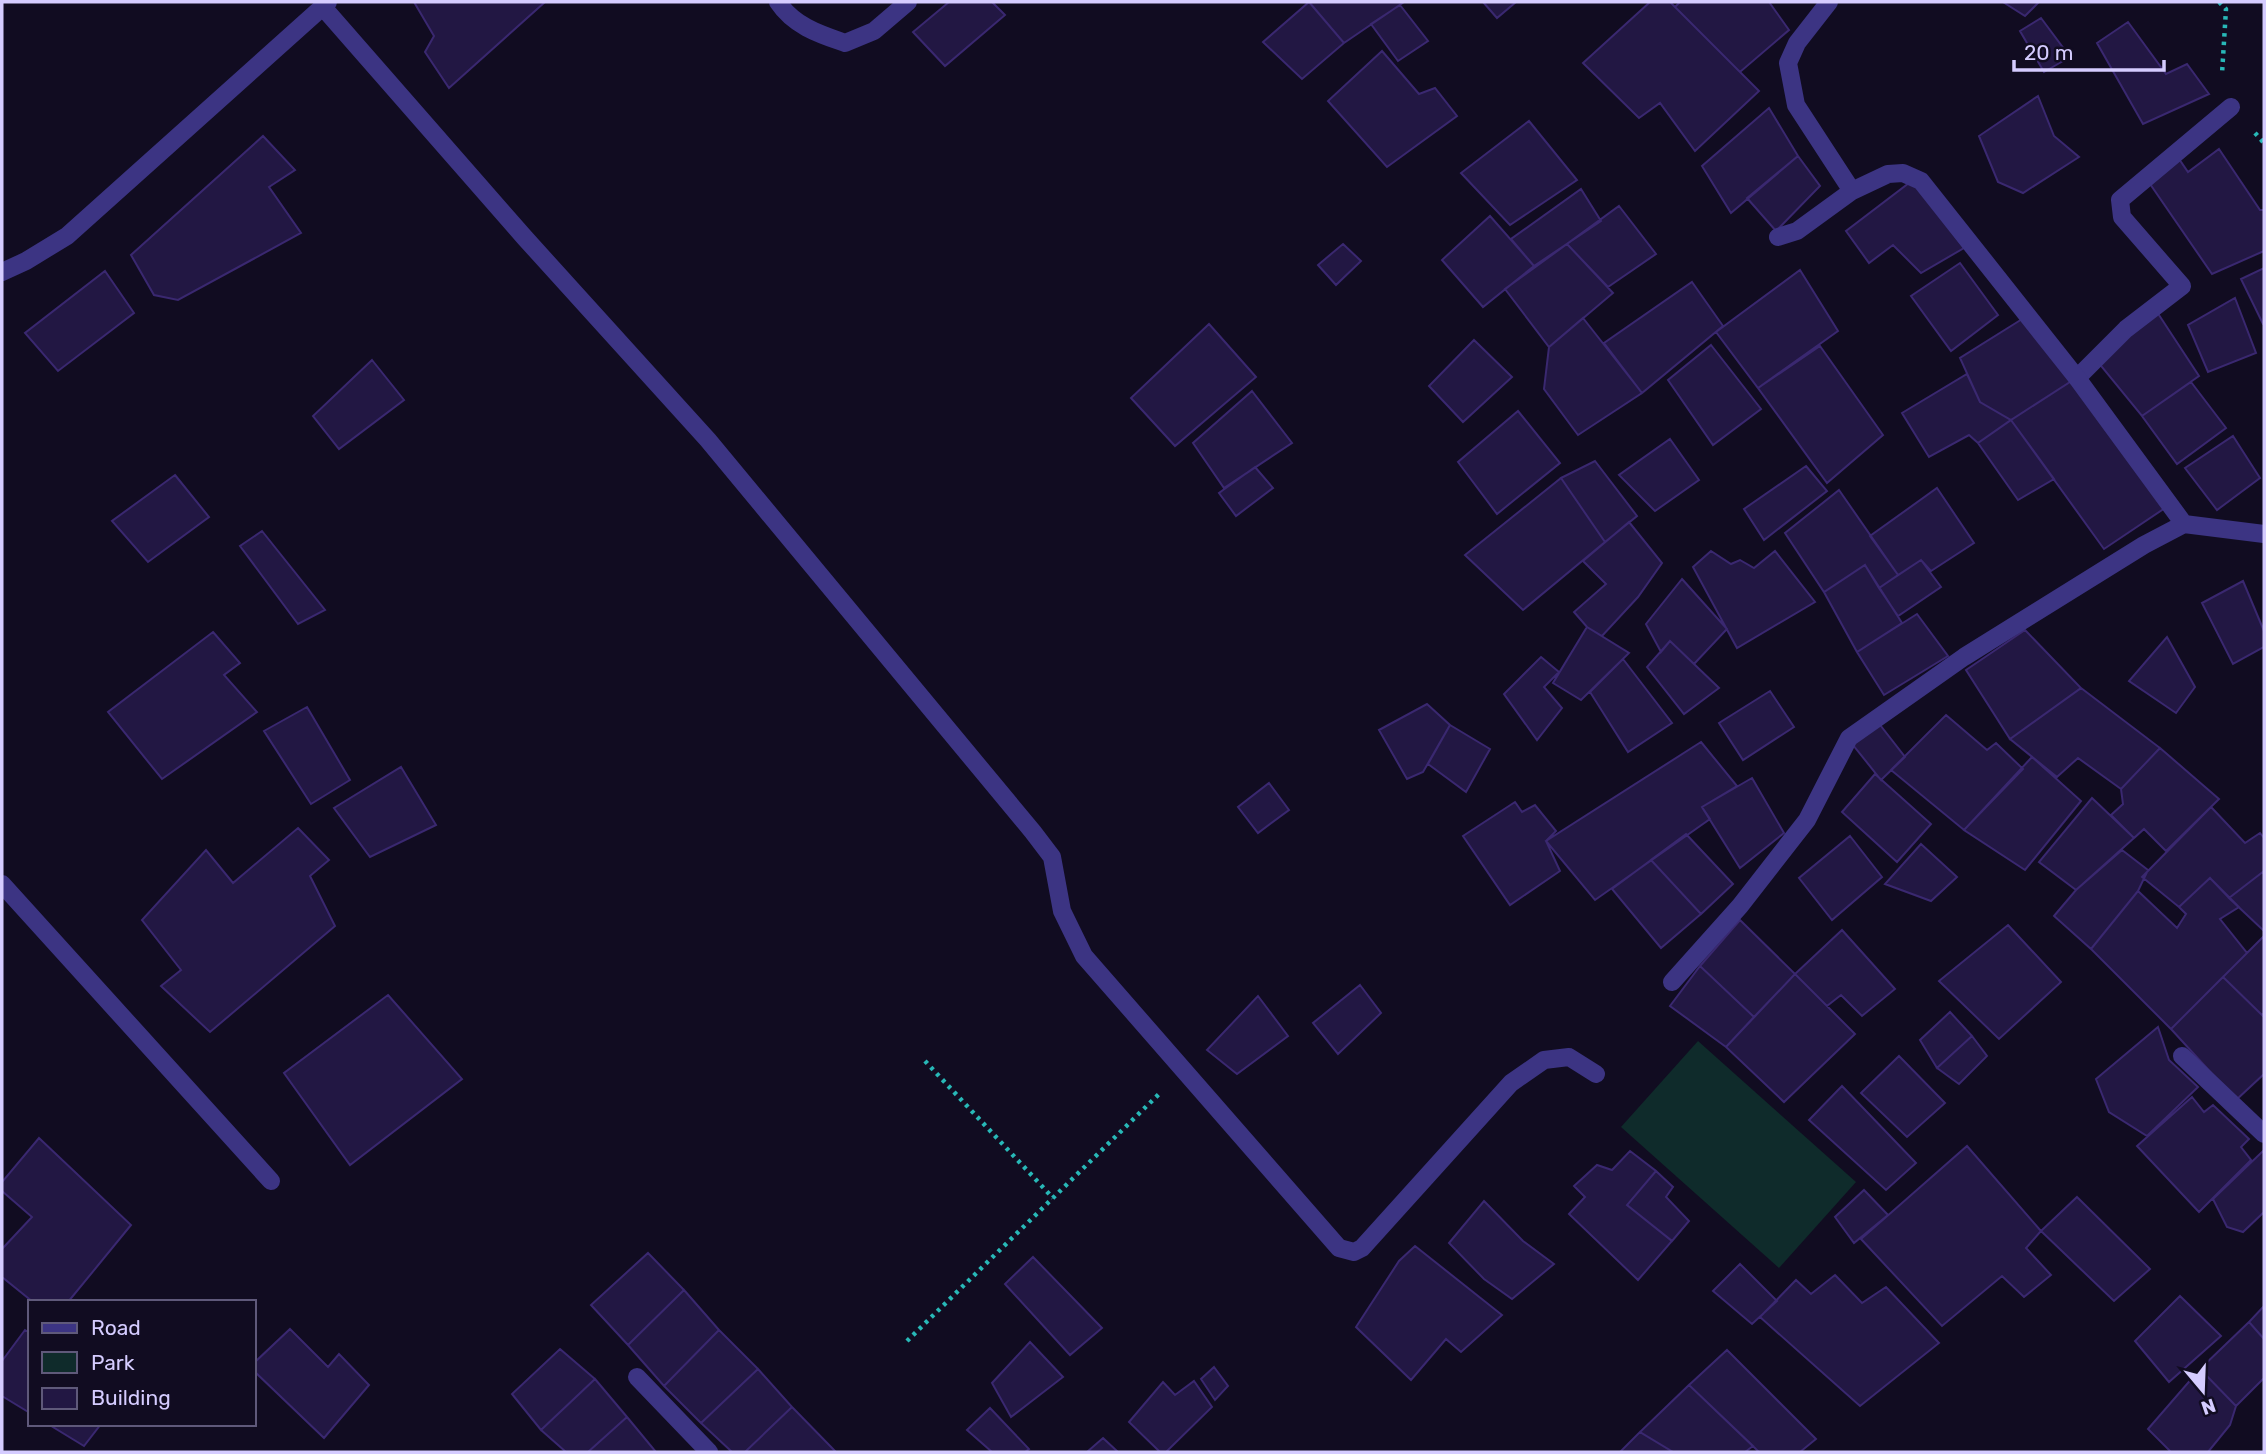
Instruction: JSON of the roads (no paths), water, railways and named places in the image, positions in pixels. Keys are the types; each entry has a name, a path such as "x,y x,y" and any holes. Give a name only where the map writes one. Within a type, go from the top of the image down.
{"street":[{"path":"778,2 787,15 816,33 845,43 874,31 908,2"},
{"path":"1829,2 1797,43 1788,63 1796,105 1852,191"},
{"path":"2,272 67,236 325,4 525,237 708,440 1033,832 1052,858 1062,911 1084,956 1339,1248 1354,1252 1362,1248 1511,1083 1544,1060 1570,1057 1596,1074"},
{"path":"2077,378 2126,329 2182,286 2122,217 2120,200 2231,107"},
{"path":"1778,237 1797,231 1852,191 1888,174 1903,173 1921,181 2077,378 2184,524"},
{"path":"1672,982 1740,906 1807,820 1849,738 1964,657 2144,545 2184,524 2264,534"},
{"path":"2,884 271,1181"},
{"path":"2182,1056 2264,1134"},
{"path":"637,1377 709,1452"}]}
